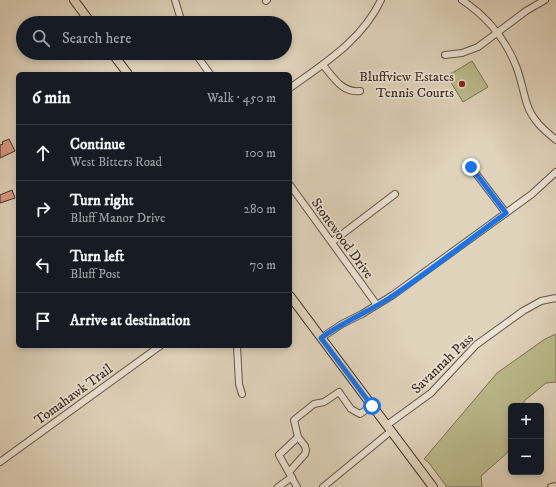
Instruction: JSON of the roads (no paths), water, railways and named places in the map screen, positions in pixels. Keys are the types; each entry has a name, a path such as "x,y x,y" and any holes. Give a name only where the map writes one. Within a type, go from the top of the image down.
{"main road":[{"path":"74,0 86,16"},
{"path":"117,60 126,72"},
{"path":"292,299 433,487"}],"street":[{"path":"175,0 180,16"},
{"path":"292,87 351,41 370,19 381,0"},
{"path":"462,0 480,14 498,32 516,65 532,116 540,126 556,140"},
{"path":"445,55 467,51 478,47 526,11 545,0"},
{"path":"200,60 209,72"},
{"path":"323,64 334,79 344,88 354,92 360,91"},
{"path":"471,167 506,213"},
{"path":"321,338 342,324 393,295 506,213 541,186 556,172"},
{"name":"Stonewood Drive","path":"292,188 377,305"},
{"path":"332,242 395,194"},
{"name":"Savannah Pass","path":"323,487 431,393 476,345 523,311 541,301 556,298"},
{"name":"Tomahawk Trail","path":"0,462 157,348"},
{"path":"237,348 239,384 242,394"},
{"path":"278,487 291,475 305,454 305,446 298,437 294,420 314,404 324,402 338,392 351,409 360,414 372,406"},
{"path":"297,487 279,455 298,437"},
{"path":"551,487 556,486"}],"place":[{"name":"Bluffview Estates Tennis Courts","path":"462,84"}]}
